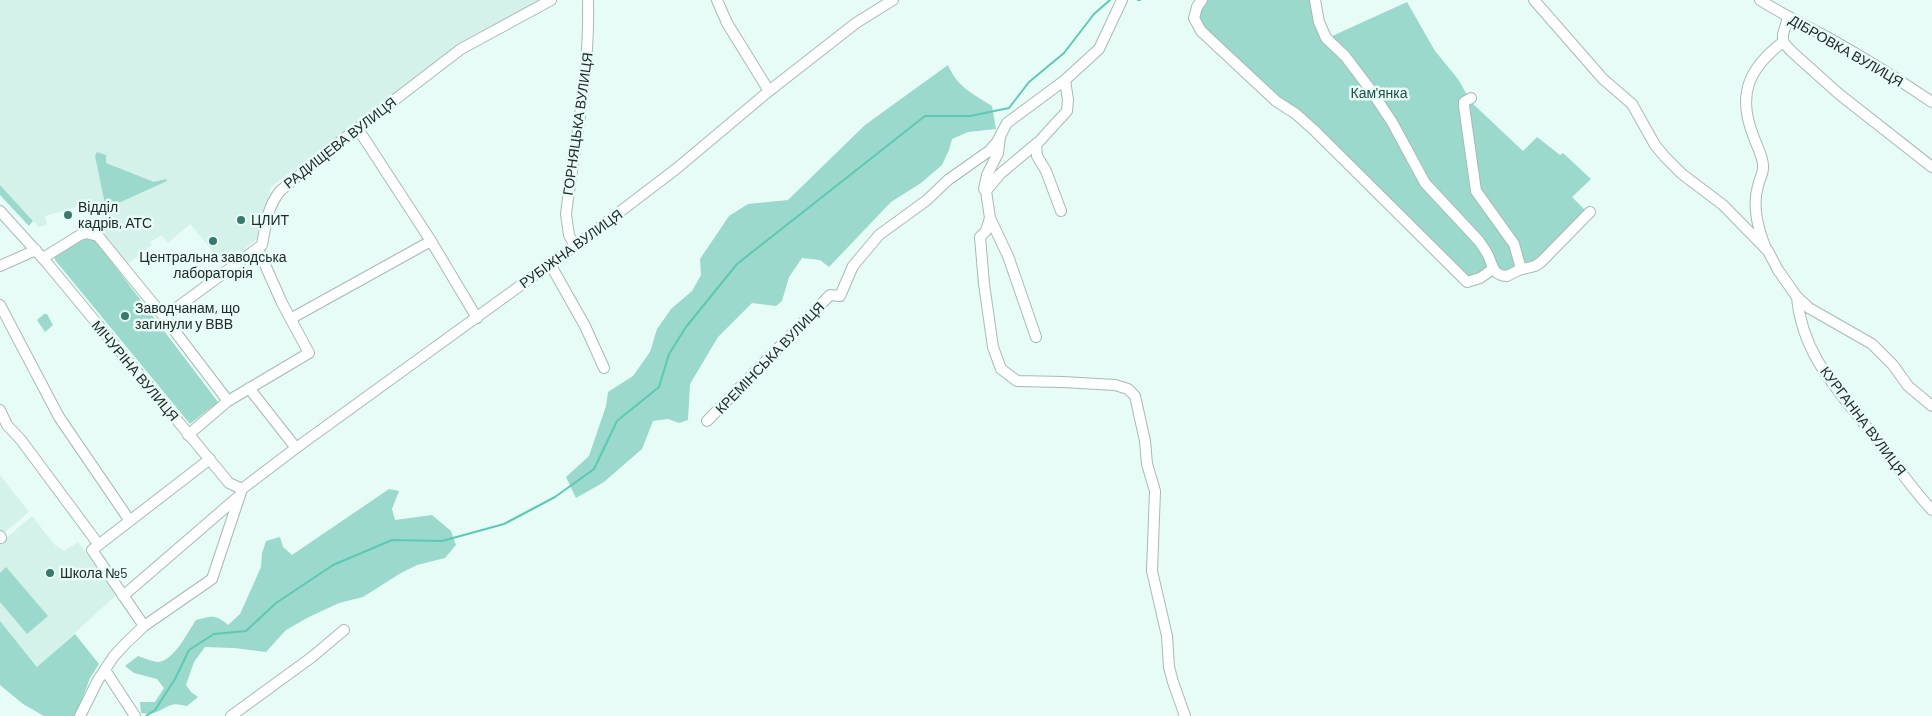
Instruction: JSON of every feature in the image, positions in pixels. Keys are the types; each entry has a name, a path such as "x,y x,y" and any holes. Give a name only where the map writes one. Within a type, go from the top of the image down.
{"street":[{"name":"РАДИЩЕВА ВУЛИЦЯ","path":"258,249 262,245 269,208 280,191 333,147 461,49 551,0"},
{"name":"ГОРНЯЦЬКА ВУЛИЦЯ","path":"576,246 569,234 566,214 586,80 589,37 588,0"},
{"path":"717,0 727,23 769,91"},
{"name":"РУБІЖНА ВУЛИЦЯ","path":"123,596 241,492 296,448 576,246 676,169 769,91 856,23 893,0"},
{"path":"1202,0 1197,7 1194,18 1201,31 1276,100 1315,131 1467,282 1480,278 1493,269"},
{"path":"1316,0 1319,22 1326,38 1345,56 1370,89 1392,122 1425,183 1479,241 1497,274 1507,276 1521,269 1535,266 1546,258 1590,212"},
{"path":"1534,0 1603,79 1632,104 1655,145 1665,157 1682,174 1723,204 1768,252"},
{"name":"ДІБРОВКА ВУЛИЦЯ","path":"1760,0 1788,18 1828,38 1869,62 1932,102"},
{"name":"КРЕМІНСЬКА ВУЛИЦЯ","path":"707,421 830,295 840,296 853,266 879,235 927,200 948,180 989,150 1007,122 1065,80 1099,49 1122,1"},
{"path":"1788,18 1783,34 1783,42 1791,51 1839,94 1932,167"},
{"path":"1783,42 1760,63 1748,84 1745,96 1746,111 1764,167 1757,187 1756,200 1757,219 1761,237 1778,270 1797,297 1818,313 1872,344 1893,365 1908,386 1932,406"},
{"name":"КРЕМІНСЬКА ВУЛИЦЯ","path":"1036,337 1008,256 990,218 986,191 988,186 1037,143 1067,111 1068,100 1065,80"},
{"path":"1471,98 1464,102 1464,106 1476,191 1514,244 1521,269"},
{"path":"358,129 431,241 477,318"},
{"name":"КРЕМІНСЬКА ВУЛИЦЯ","path":"988,199 984,189 990,169 998,153 1001,134"},
{"path":"1037,143 1035,148 1037,156 1046,171 1061,211"},
{"name":"МІЧУРІНА ВУЛИЦЯ","path":"0,211 40,254 229,483 241,492"},
{"path":"990,218 986,231 980,237 984,284 996,359 1001,369 1017,381 1122,386 1135,396 1145,441 1147,464 1155,491 1152,570 1167,636 1169,667 1185,716"},
{"path":"0,266 40,254 86,233 98,236 164,317 228,401"},
{"path":"292,318 431,241"},
{"path":"164,317 258,249 282,303 292,318 309,353 228,401 188,435"},
{"path":"550,264 585,326 604,368"},
{"name":"КУРГАННА ВУЛИЦЯ","path":"1797,297 1798,316 1806,341 1828,379 1921,499 1932,510"},
{"path":"0,305 58,417 130,521"},
{"path":"249,388 296,448"},
{"path":"0,410 7,425 22,440 99,545"},
{"path":"144,626 92,550 210,459"},
{"path":"80,716 82,709 114,656 144,626 212,580 241,492"},
{"path":"231,716 286,677 344,630"},
{"path":"105,670 135,716"}],"shaded area":[{"path":"0,0 543,0 470,37 271,187 257,239 224,265 190,224 168,243 162,235 150,242 152,245 125,266 101,234 105,231 100,222 95,202 45,216 47,225 39,227 0,185"},
{"name":"Школа №5","path":"0,475 29,512 5,532 6,538 32,516 55,545 64,551 78,542 116,595 38,667 0,622"}],"green space":[{"name":"Кам'янка","path":"1205,0 1314,0 1330,37 1407,2 1435,51 1458,79 1471,102 1523,151 1537,137 1560,155 1563,153 1591,179 1572,197 1587,212 1549,254 1511,273 1497,270 1469,280 1197,24 1201,4"},
{"path":"948,65 961,84 992,106 996,129 968,132 952,139 942,165 921,183 891,202 829,267 820,260 802,258 789,277 782,301 776,306 752,303 718,337 690,384 688,420 679,423 668,419 653,421 642,449 604,482 576,498 566,477 589,456 606,406 608,392 633,376 650,352 657,329 671,309 692,291 701,275 700,259 729,216 748,204 788,200 865,125"},
{"path":"97,152 106,155 106,163 154,182 166,179 167,181 112,206 105,204 95,156"},
{"path":"0,185 33,221 29,226 0,195"},
{"path":"87,239 95,240 218,402 190,424 55,260 55,257 80,241"},
{"path":"44,314 47,314 53,325 45,332 37,320"},
{"path":"389,489 399,491 392,509 395,520 432,515 451,531 456,545 445,558 417,565 363,597 339,603 309,617 286,630 266,652 205,647 194,662 186,685 198,697 187,706 173,704 153,713 141,713 140,702 155,702 164,688 157,679 134,673 125,666 138,656 157,662 163,661 175,652 196,620 213,617 220,619 228,625 240,614 245,603 261,567 262,553 266,541 280,537 283,547 292,555"},
{"path":"6,567 48,616 27,634 0,602 0,573"},
{"path":"0,621 37,667 75,634 99,664 90,678 76,716 44,716 23,704 0,685"}],"waterway":[{"path":"146,716 155,710 175,679 189,650 214,634 246,631 276,603 333,565 392,540 442,541 504,524 555,497 594,469 617,421 659,387 669,354 686,327 737,264 925,116 970,116 1009,108 1029,82 1064,53 1094,14 1110,0"}],"place":[{"name":"Відділ кадрів, АТС","path":"68,215"},
{"name":"ЦЛИТ","path":"241,220"},
{"name":"Центральна заводська лабораторія","path":"213,241"},
{"name":"Заводчанам, що загинули у ВВВ","path":"125,316"},
{"name":"Школа №5","path":"50,573"}]}
